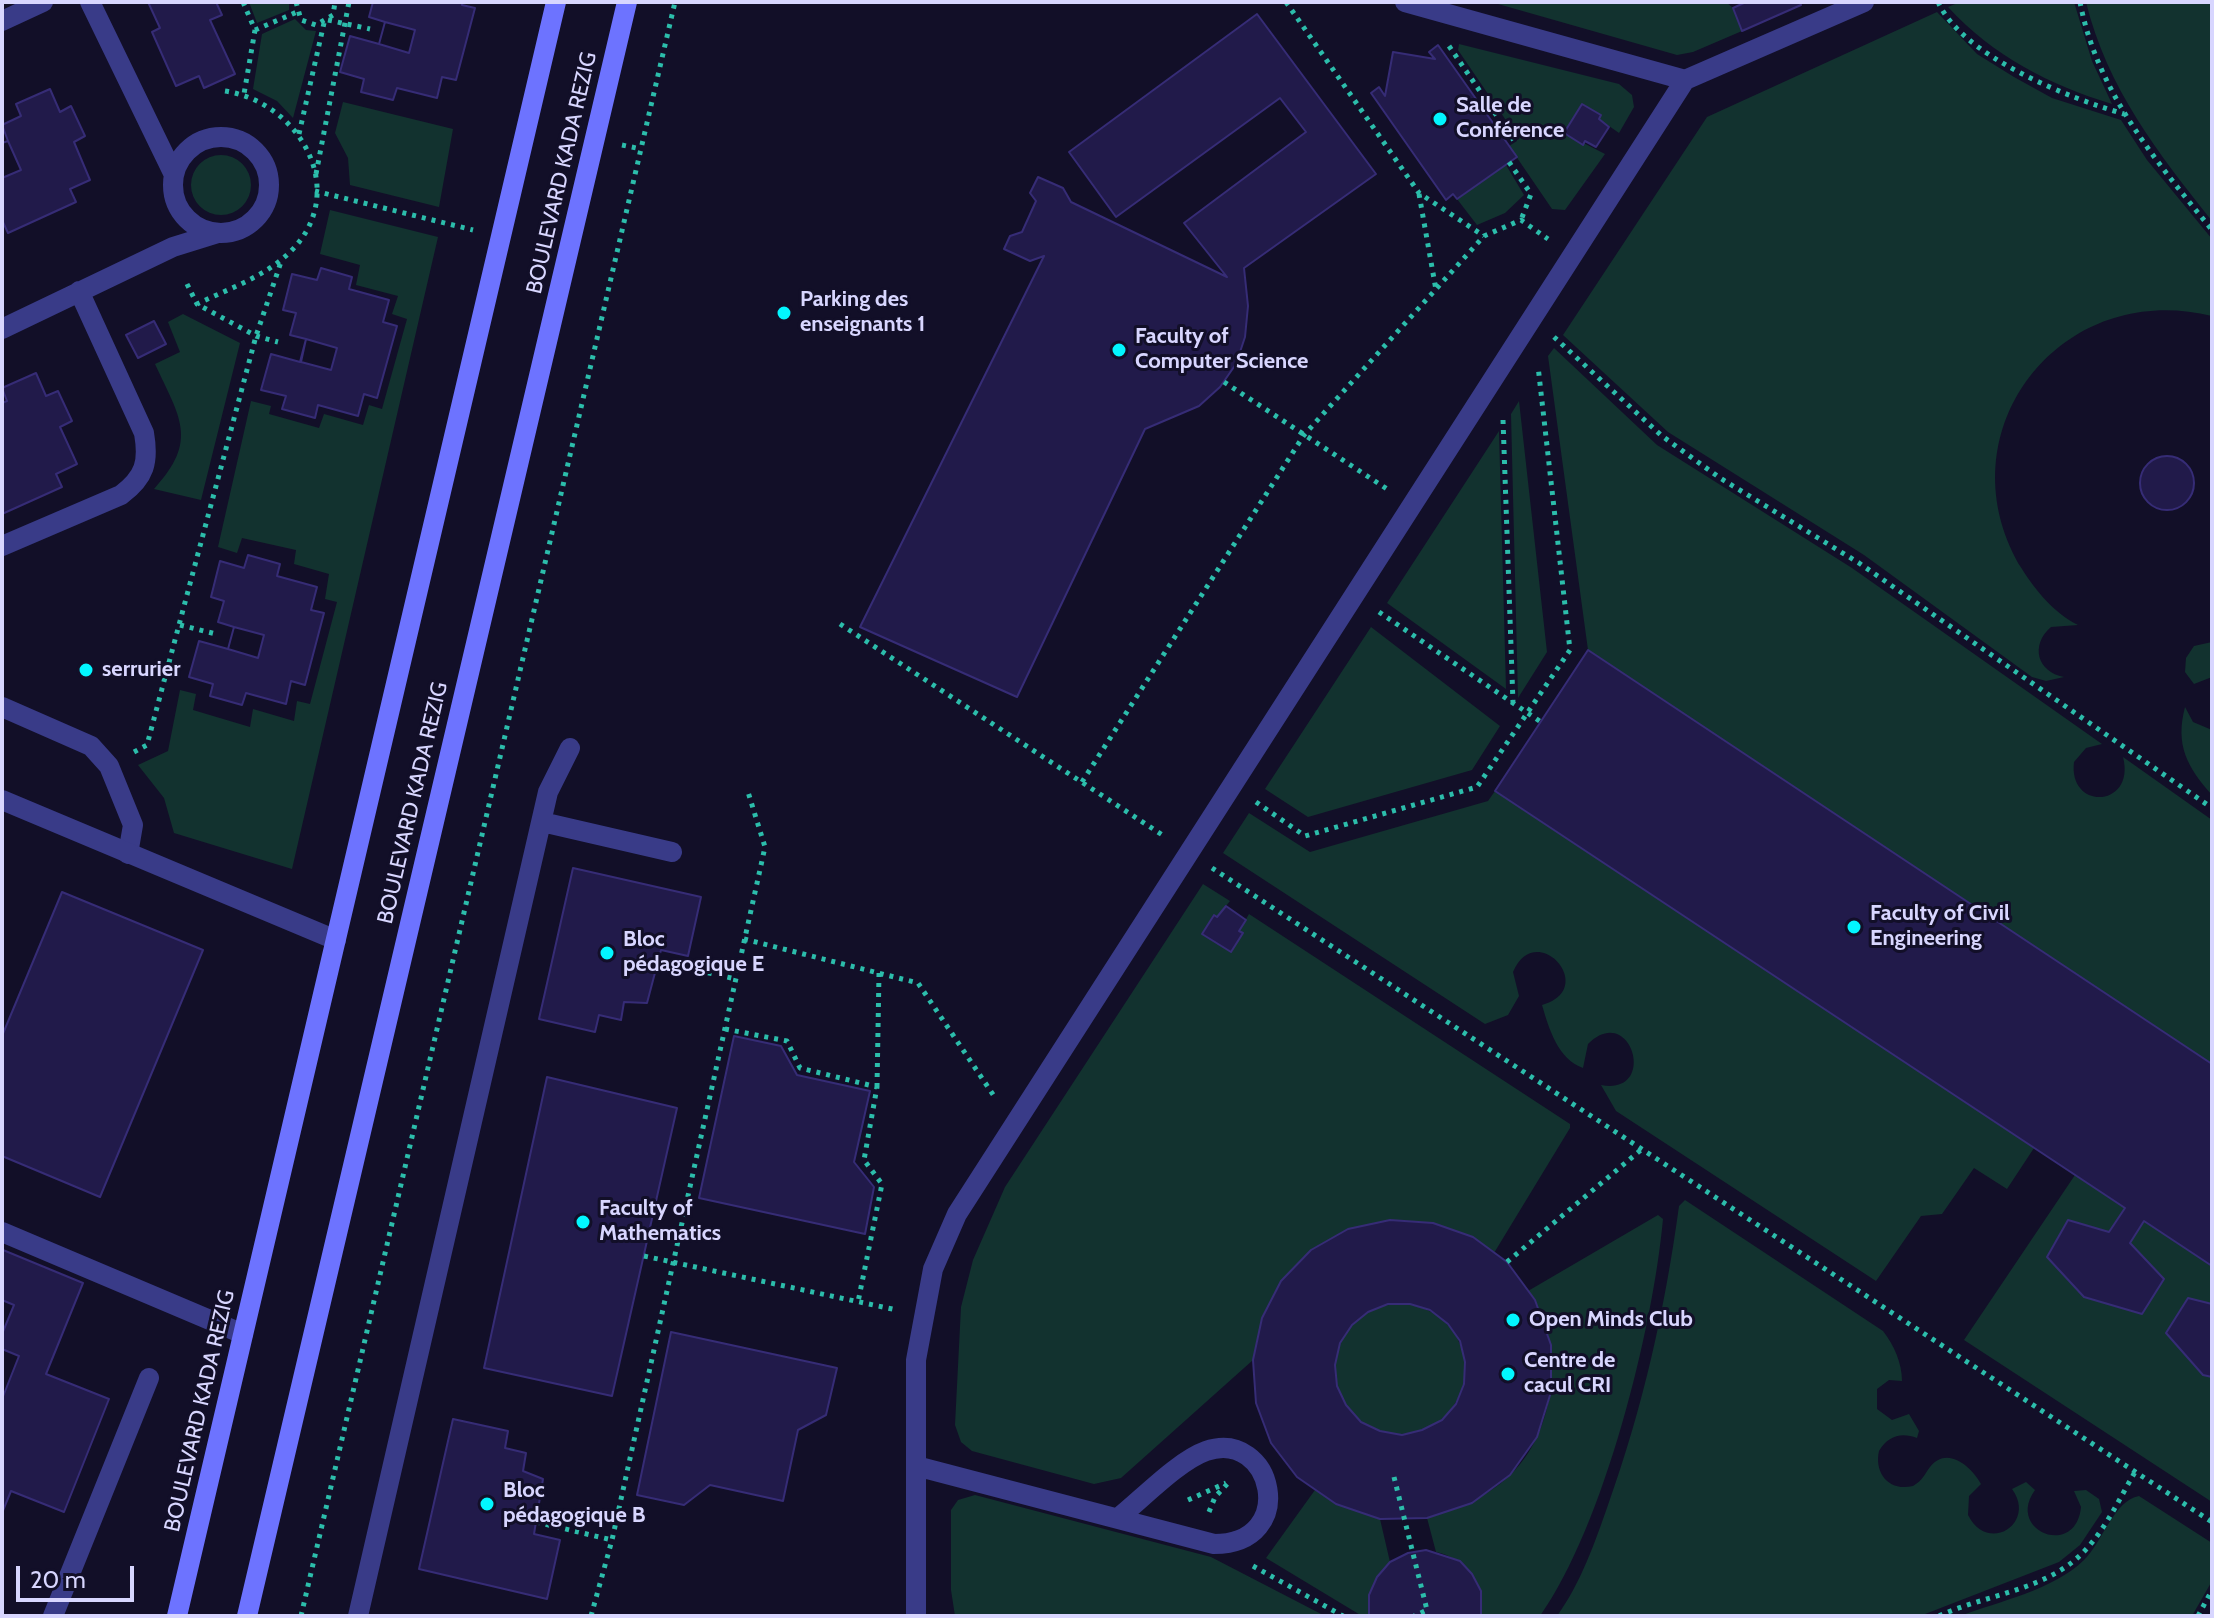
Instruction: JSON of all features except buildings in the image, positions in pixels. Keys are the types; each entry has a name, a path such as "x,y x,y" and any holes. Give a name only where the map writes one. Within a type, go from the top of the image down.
{"main road":[{"name":"BOULEVARD KADA REZIG","path":"177,1616 556,2"},
{"name":"BOULEVARD KADA REZIG","path":"247,1616 627,2"}],"street":[{"path":"2,21 43,2"},
{"path":"90,2 174,175"},
{"path":"916,1616 916,1360 933,1269 957,1214 1685,80 1864,2"},
{"path":"1414,4 1685,80"},
{"path":"149,128 170,141 192,146"},
{"path":"2,329 159,255 218,233 240,230 259,215 269,194 268,171 256,151 237,139 213,137 192,146 177,164 172,187 179,209 195,226 218,233"},
{"path":"159,255 176,230 179,209"},
{"path":"2,546 121,495 138,482 144,471 148,456 144,433 79,291"},
{"path":"2,707 91,746 109,766 133,825 128,854"},
{"path":"358,1616 548,792 570,748"},
{"path":"2,800 336,940"},
{"path":"542,822 672,852"},
{"path":"2,1232 243,1334"},
{"path":"53,1616 149,1378"},
{"path":"916,1466 1214,1544 1229,1544 1250,1534 1266,1514 1268,1487 1258,1465 1233,1450 1206,1451 1118,1518"}],"path":[{"path":"243,2 255,30 244,94"},
{"path":"296,2 297,12 308,24 326,22 370,29"},
{"path":"299,134 326,22 335,2"},
{"path":"315,179 349,2"},
{"path":"301,1616 675,2"},
{"path":"1286,2 1419,193 1484,236"},
{"path":"1938,2 1963,33 1993,57 2054,90 2124,114"},
{"path":"2080,2 2101,68 2124,114 2148,151 2212,230"},
{"path":"1414,4 1512,138 1507,142"},
{"path":"255,30 297,12"},
{"path":"197,304 259,274 282,259 303,236 311,218 315,191 312,160 299,134 279,112 244,94 225,91"},
{"path":"1082,782 1304,435 1484,236 1521,220 1531,194 1509,162"},
{"path":"315,191 501,237"},
{"path":"1419,193 1436,291"},
{"path":"1521,220 1571,256"},
{"path":"109,766 147,745 256,336 282,259"},
{"path":"187,284 197,304 256,336 278,342"},
{"path":"1232,786 1305,836 1477,787 1570,650 1533,317"},
{"path":"1533,317 1639,415 1697,461 1859,563 2212,808"},
{"path":"1501,366 1513,703"},
{"path":"1224,382 1412,505"},
{"path":"1354,595 1541,722"},
{"path":"840,624 2212,1522"},
{"path":"180,625 216,634"},
{"path":"591,1616 612,1540 765,847 748,792"},
{"path":"744,939 918,983 1014,1125"},
{"path":"659,962 736,979"},
{"path":"858,1302 882,1184 864,1160 877,1087 879,973"},
{"path":"725,1029 787,1041 800,1068 877,1087"},
{"path":"1507,1262 1642,1149"},
{"path":"644,1256 925,1316"},
{"path":"1939,1616 2054,1574 2077,1559 2094,1540 2135,1472"},
{"path":"1394,1477 1427,1610 1414,1616"},
{"path":"536,1522 612,1540"},
{"path":"1214,1544 1343,1616"},
{"path":"2198,1616 2212,1590"}],"green space":[{"path":"249,2 289,2 289,10 257,23"},
{"path":"1491,2 1726,2 1733,8 1742,31 1693,52 1677,55"},
{"path":"1960,2 2074,2 2092,61 2112,104 2045,78 2003,54 1948,7"},
{"path":"2086,2 2212,2 2212,221 2172,170 2121,91 2095,33"},
{"path":"1937,12 1977,54 2014,77 2052,98 2121,120 2147,160 2212,239 2212,316 2157,310 2107,320 2063,343 2029,377 2006,419 1996,467 2000,518 2022,569 2033,585 2046,601 2078,625 2051,627 2044,634 2039,649 2042,664 2064,677 2046,681 2032,677 1864,555 1668,432 1563,335 1707,117"},
{"path":"295,19 306,30 316,31 293,118 277,101 253,89 262,34"},
{"path":"1459,44 1619,84 1632,95 1634,107 1619,133 1599,119 1601,115 1582,104 1564,133 1605,154 1565,210 1552,209 1509,146 1517,141 1516,135 1458,50"},
{"path":"343,102 453,129 439,207 350,185 348,158 335,133"},
{"path":"221,155 233,157 242,164 249,173 249,197 242,206 233,213 221,215 209,213 200,206 193,197 191,185 193,173 200,164 209,157"},
{"path":"1506,165 1524,195 1505,213 1477,225 1457,199"},
{"path":"330,210 438,237 292,869 174,833 164,798 138,765 168,751 180,690 196,694 193,710 250,727 253,709 294,721 297,701 310,704 337,602 325,599 329,574 294,564 296,550 242,538 237,553 218,547 251,401 271,406 269,414 319,428 324,414 363,425 369,405 382,409 407,319 392,314 398,296 356,285 360,265 320,254"},
{"path":"183,314 240,343 201,500 154,489 168,472 181,442 178,414 155,364 180,352 168,322"},
{"path":"1554,348 1657,445 1852,568 2102,744 2086,748 2074,762 2075,778 2081,789 2101,797 2112,794 2120,786 2124,774 2123,757 2212,820 2212,1064 1588,650 1548,356"},
{"path":"1519,401 1547,652 1518,698 1511,414"},
{"path":"1499,431 1506,689 1387,603"},
{"path":"1371,627 1500,726 1472,770 1308,817 1265,789"},
{"path":"2212,642 2212,677 2194,684 2185,672 2186,658 2194,646"},
{"path":"2185,707 2193,722 2212,730 2212,795 2185,755 2181,733"},
{"path":"1495,791 2034,1148 2007,1189 1974,1168 1942,1214 1921,1216 1876,1281 1616,1111 1601,1085 1619,1085 1629,1077 1634,1066 1632,1052 1626,1041 1616,1034 1603,1034 1588,1044 1583,1068 1567,1058 1551,1033 1542,1005 1558,997 1565,986 1564,973 1558,962 1548,954 1535,952 1523,957 1513,972 1519,996 1508,1015 1485,1024 1223,853 1249,813 1310,852 1488,801"},
{"path":"1203,884 1230,901 1217,917 1213,915 1202,934 1239,931 1249,914 1570,1124 1570,1128 1494,1253 1473,1237 1433,1223 1390,1220 1281,1281 1262,1318 1253,1360 1121,1478 1094,1484 972,1451 961,1442 955,1425 961,1307 973,1260 1005,1187"},
{"path":"2075,1175 2125,1208 2109,1232 2068,1221 2047,1256 2084,1297 2142,1313 2163,1279 2130,1243 2144,1221 2212,1266 2212,1304 2188,1298 2167,1333 2203,1375 2212,1377 2212,1502 1964,1340"},
{"path":"1685,1200 1887,1336 1899,1361 1902,1381 1889,1380 1877,1389 1877,1409 1892,1420 1909,1414 1919,1431 1917,1438 1906,1435 1895,1437 1879,1451 1879,1467 1885,1479 1897,1486 1913,1486 1937,1461 1951,1458 1958,1461 1972,1471 1981,1484 1969,1496 1968,1515 1977,1527 1987,1533 2007,1530 2014,1523 2018,1502 2012,1489 2026,1482 2035,1490 2028,1505 2029,1517 2035,1527 2056,1535 2067,1532 2076,1523 2081,1507 2074,1491 2086,1490 2099,1499 2102,1512 2080,1545 2059,1562 1920,1616 1557,1616 1580,1576 1621,1468 1660,1320 1679,1206"},
{"path":"1658,1215 1663,1219 1657,1264 1637,1369 1622,1425 1585,1531 1563,1578 1540,1616 1481,1616 1480,1595 1471,1575 1456,1560 1436,1552 1427,1518 1470,1502 1499,1485 1524,1459 1537,1437 1551,1387 1551,1362 1548,1336 1540,1312 1528,1291"},
{"path":"1400,1304 1425,1309 1446,1323 1460,1344 1465,1369 1460,1394 1446,1415 1425,1429 1400,1434 1375,1429 1354,1415 1340,1394 1335,1369 1340,1344 1354,1323 1375,1309"},
{"path":"1315,1490 1336,1504 1380,1519 1390,1562 1369,1595 1369,1616 1362,1616 1266,1558"},
{"path":"975,1495 1211,1557 1325,1616 955,1616 951,1590 951,1510 958,1500"},
{"path":"2139,1496 2212,1543 2212,1581 2192,1616 1960,1616 2042,1587 2071,1570 2091,1553 2122,1505"}],"place":[{"name":"Salle de Conférence","path":"1440,119"},
{"name":"Parking des enseignants 1","path":"784,313"},
{"name":"Faculty of Computer Science","path":"1119,350"},
{"name":"serrurier","path":"86,670"},
{"name":"Faculty of Civil Engineering","path":"1854,927"},
{"name":"Bloc pédagogique E","path":"607,953"},
{"name":"Faculty of Mathematics","path":"583,1222"},
{"name":"Open Minds Club","path":"1513,1320"},
{"name":"Centre de cacul CRI","path":"1508,1374"},
{"name":"Bloc pédagogique B","path":"487,1504"}]}
